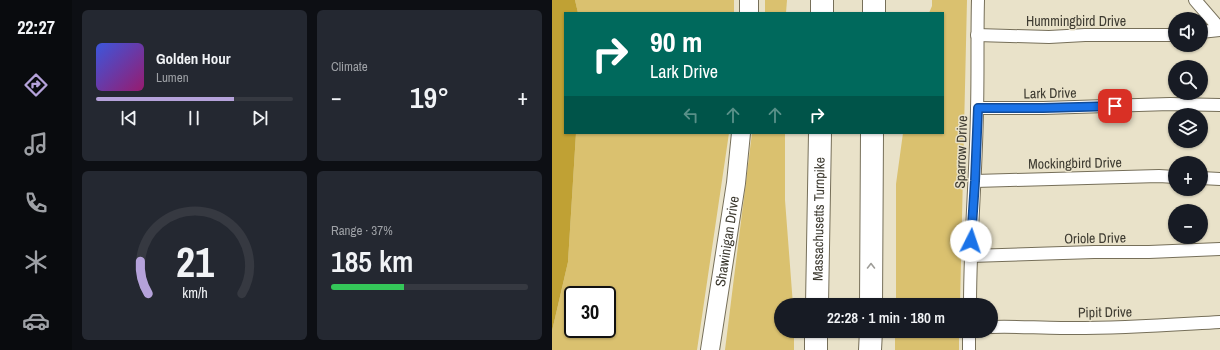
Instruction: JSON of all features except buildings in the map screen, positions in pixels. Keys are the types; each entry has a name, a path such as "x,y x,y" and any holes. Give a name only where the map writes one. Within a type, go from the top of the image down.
{"highway":[{"path":"822,0 822,12"},
{"path":"874,0 874,12"},
{"name":"Massachusetts Turnpike","path":"817,298 820,134"},
{"path":"871,298 872,134"},
{"path":"816,338 816,350"},
{"path":"870,350 871,338"}],"main road":[{"path":"749,0 749,12"},
{"name":"Shawinigan Drive","path":"710,350 736,183 741,134"}],"street":[{"name":"Sparrow Drive","path":"970,298 970,256 978,108 978,0"},
{"path":"1195,0 1220,29"},
{"path":"1208,31 1220,29"},
{"name":"Hummingbird Drive","path":"977,35 1047,37 1085,35 1168,35"},
{"name":"Lark Drive","path":"978,108 1043,108 1170,104 1220,105"},
{"name":"Mockingbird Drive","path":"975,181 1168,177"},
{"path":"1208,178 1220,179"},
{"name":"Oriole Drive","path":"970,256 1220,249"},
{"name":"Pipit Drive","path":"998,327 1139,327 1220,322"},
{"path":"969,350 970,338"}],"shaded area":[{"path":"552,0 575,0 578,12 564,12 564,134 576,134 568,262 552,331"},
{"path":"575,0 734,0 734,12 578,12"},
{"path":"765,0 787,0 786,12 765,12"},
{"path":"932,0 967,0 960,298 896,298 896,184 903,134 944,134 944,12 929,12 932,6"},
{"path":"576,134 729,134 697,350 552,350 552,331 568,262"},
{"path":"752,134 785,134 785,200 792,298 774,298 774,338 794,338 794,350 725,350"},
{"path":"895,338 959,338 959,350 895,350"}],"route":[{"path":"971,241 978,108 1115,106"}]}
